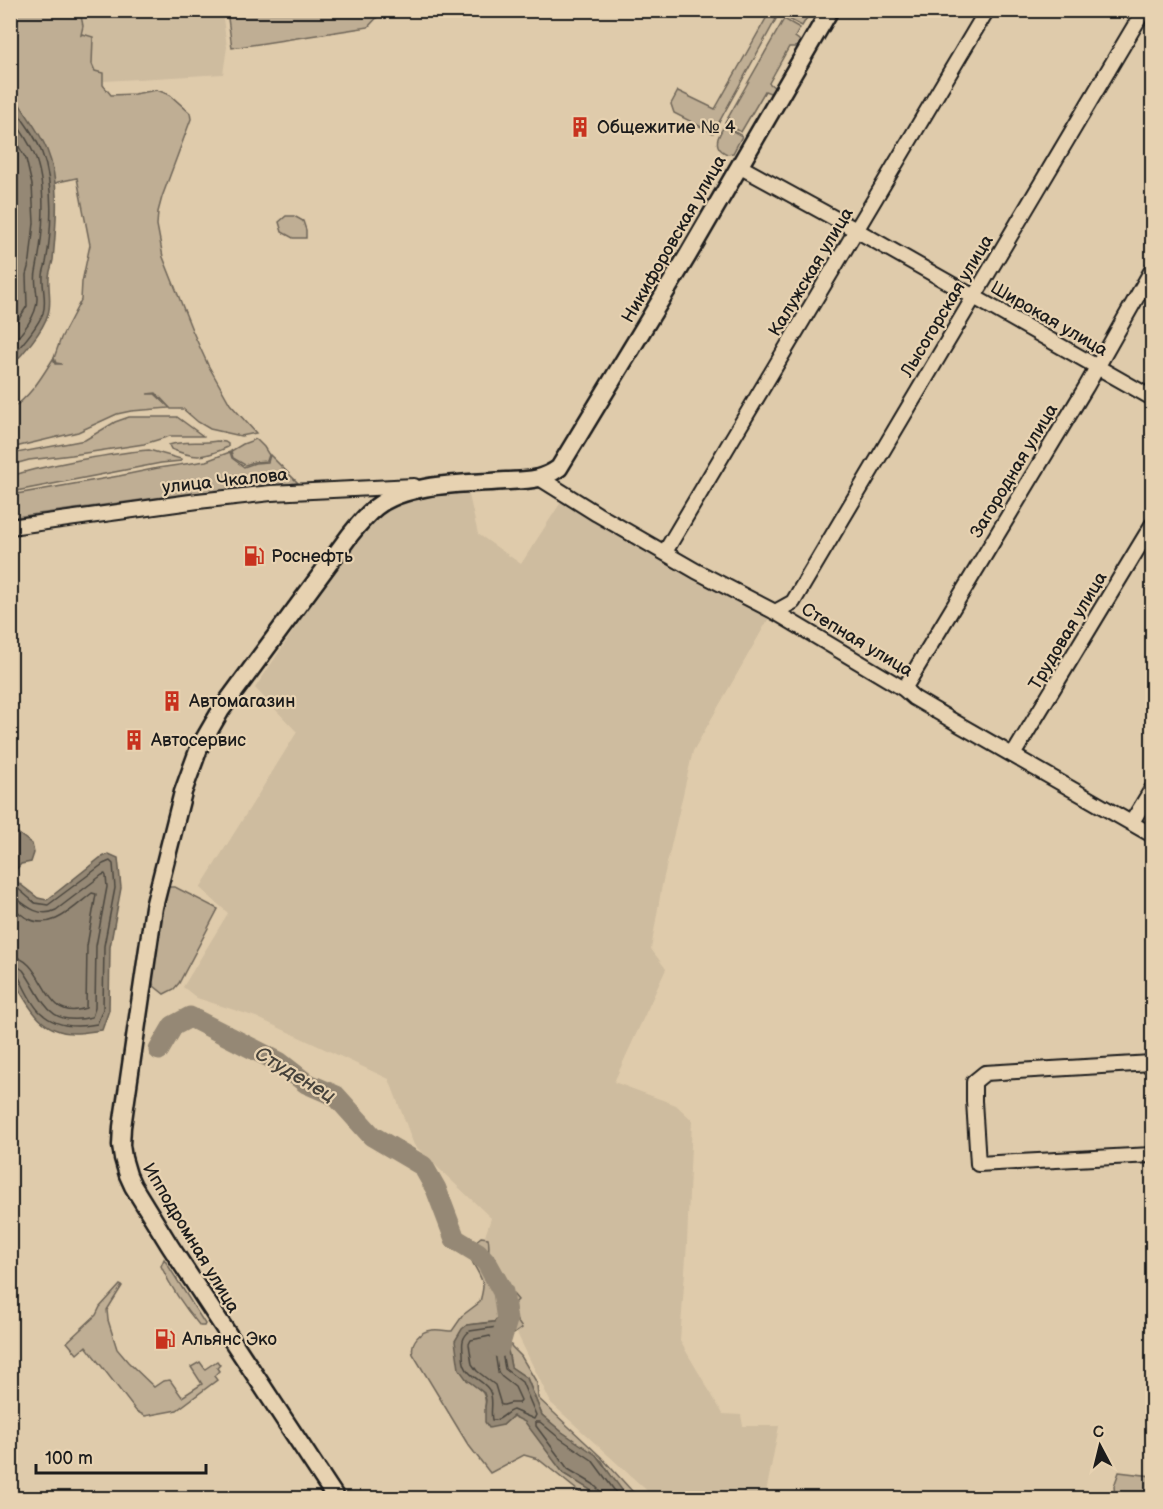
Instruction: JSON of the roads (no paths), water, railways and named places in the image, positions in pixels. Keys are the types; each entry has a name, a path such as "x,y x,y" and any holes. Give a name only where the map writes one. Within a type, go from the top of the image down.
{"main road":[{"name":"Никифоровская улица","path":"541,479 559,468 564,461 652,316 830,10"},
{"name":"Ипподромная улица","path":"336,1498 160,1231 128,1175 121,1145 122,1126 154,908 183,792 198,748 221,710 360,522 391,498 414,490 541,479"}],"street":[{"name":"Калужская улица","path":"665,552 987,10"},
{"name":"Лысогорская улица","path":"775,612 793,602 1144,10"},
{"name":"Широкая улица","path":"739,166 1152,398"},
{"name":"Загородная улица","path":"904,689 1097,367 1152,270"},
{"name":"Степная улица","path":"541,479 705,576 775,612 904,689 914,698 1152,835"},
{"name":"улица Чкалова","path":"10,527 186,502 271,493 444,486"},
{"name":"Трудовая улица","path":"1013,755 1152,525"},
{"path":"1132,822 1152,789"},
{"path":"1152,1063 985,1073 974,1082 978,1164 1152,1155"}],"water":[{"path":"10,87 47,150 56,191 48,314 37,335 11,366"},
{"path":"11,828 32,844 34,853 31,862 21,864 14,872 16,881 38,898 47,900 100,858 109,854 118,858 121,888 110,947 109,1010 102,1030 74,1033 52,1028 36,1016 11,978"},
{"path":"504,1316 507,1320 506,1340 511,1367 527,1378 542,1415 596,1455 628,1498 599,1498 564,1474 525,1422 513,1416 503,1425 489,1428 485,1422 484,1393 467,1380 459,1369 455,1341 467,1325 494,1322 498,1317"}],"waterway":[{"name":"Студенец","path":"159,1050 173,1026 190,1017 279,1062 306,1083 336,1096 372,1136 423,1166 436,1189 455,1239 478,1253 487,1263 503,1292 507,1320 499,1347"}],"place":[{"name":"Общежитие № 4","path":"580,127"},
{"name":"Роснефть","path":"254,556"},
{"name":"Автомагазин","path":"172,701"},
{"name":"Автосервис","path":"134,740"},
{"name":"Альянс Эко","path":"165,1339"}]}
